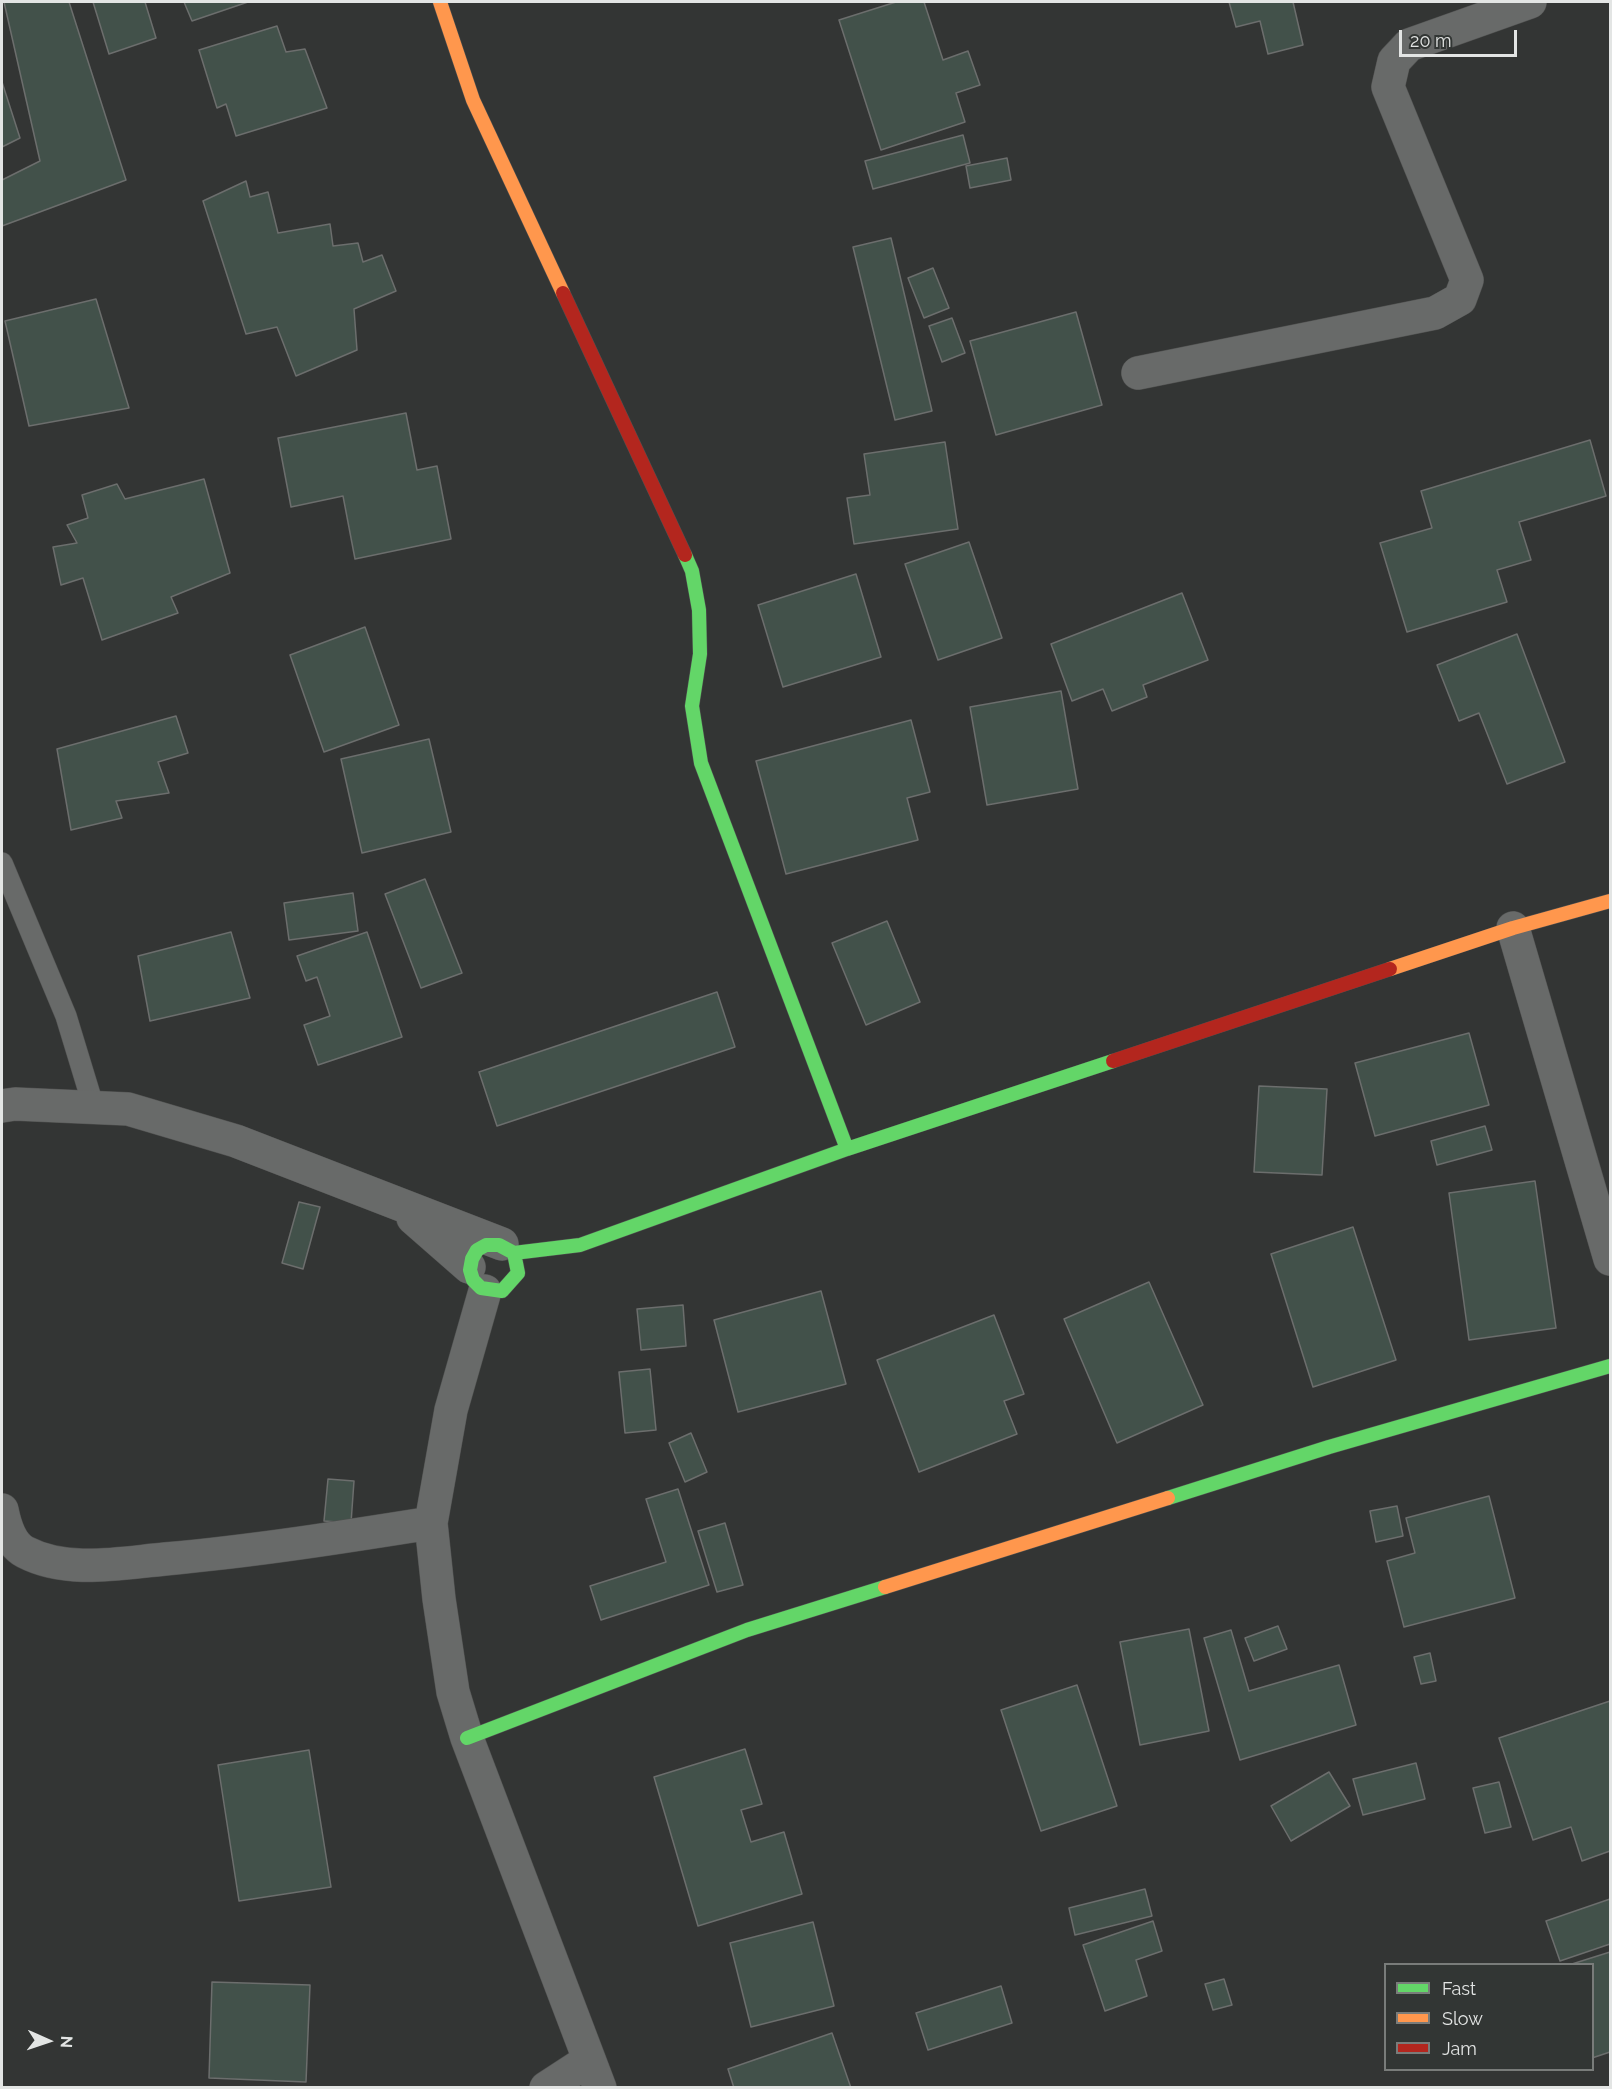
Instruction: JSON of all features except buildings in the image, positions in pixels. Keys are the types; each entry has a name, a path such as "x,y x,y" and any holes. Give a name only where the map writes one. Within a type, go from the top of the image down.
{"street":[{"path":"440,2 472,100 692,571 699,609 700,654 692,706 701,763 847,1149"},
{"path":"1138,373 1435,313 1460,299 1467,279 1388,87 1394,61 1409,45 1530,2"},
{"path":"2,1106 15,1104 128,1109 236,1141 398,1206 511,1256 580,1245 847,1149 1513,928 1611,901"},
{"path":"1513,928 1611,1259"},
{"path":"398,1206 477,1279 499,1292 511,1285 511,1256"},
{"path":"511,1256 487,1244 474,1253 477,1279 431,1523 439,1599 453,1692 467,1737 594,2074 546,2088"},
{"path":"467,1737 747,1630 1329,1447 1611,1365"},
{"path":"2,1509 7,1532 22,1551 67,1564 104,1564 223,1554 431,1523"}],"lane":[{"path":"2,863 66,1016 94,1107"}],"traffic: fast":[{"path":"685,555 692,571 699,610 700,654 692,706 701,763 847,1149"},
{"path":"514,1253 518,1273 502,1291 481,1288 473,1280 470,1270 472,1259 477,1250 486,1245 499,1245 514,1253 580,1245 847,1149 1113,1061"},
{"path":"1168,1498 1329,1447 1610,1366"},
{"path":"467,1738 747,1630 885,1587"}],"traffic: slow":[{"path":"440,2 473,100 563,293"},
{"path":"1390,969 1513,928 1610,901"},
{"path":"885,1587 1168,1498"}],"traffic: jam":[{"path":"563,293 685,555"},
{"path":"1113,1061 1390,969"}]}
